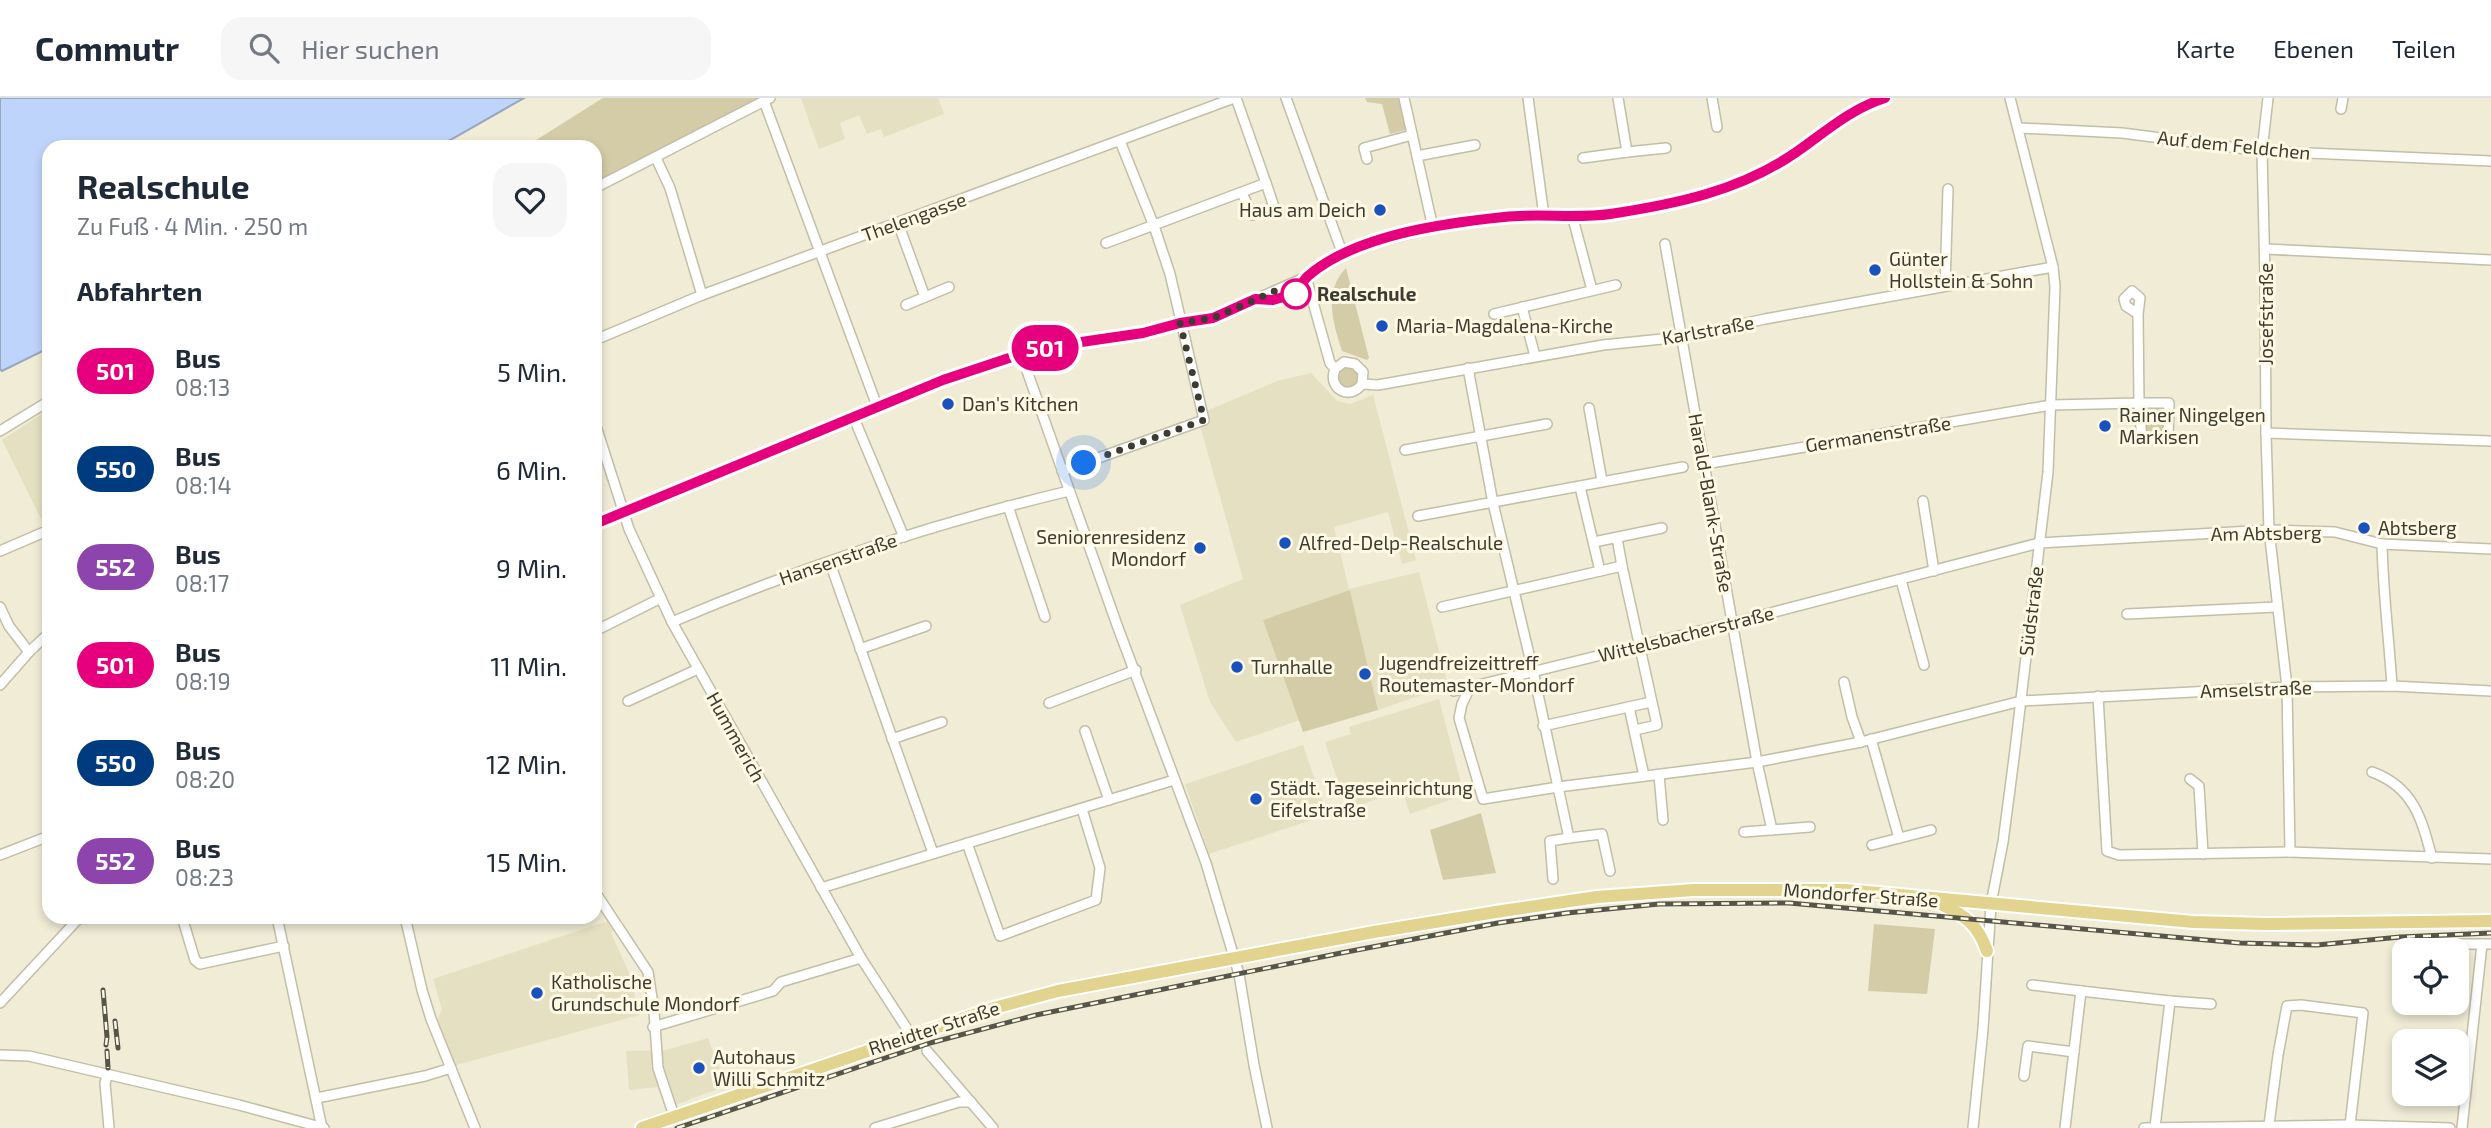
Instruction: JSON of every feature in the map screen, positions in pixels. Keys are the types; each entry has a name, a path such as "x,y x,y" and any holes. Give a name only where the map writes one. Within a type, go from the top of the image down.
{"main road":[{"name":"Mondorfer Straße","path":"1234,958 1502,911 1693,890 1845,890 2153,919 2217,922 2491,922"},
{"path":"1931,899 1970,921 1980,932 1987,951"},
{"name":"Rheidter Straße","path":"642,1128 993,1008 1058,990 1234,958"}],"street":[{"name":"Thelengasse","path":"602,337 702,295 1235,98"},
{"path":"1235,98 1275,207 1252,215 1242,192"},
{"path":"1286,98 1343,255"},
{"path":"1404,98 1433,228"},
{"path":"1528,98 1544,216"},
{"path":"1618,98 1627,152"},
{"path":"1712,98 1717,127"},
{"path":"602,521 943,380 1054,346 1143,333 1213,318 1306,277 1364,246 1433,228 1506,217 1607,214 1660,207 1718,192 1759,174 1795,153 1872,100 1885,98"},
{"name":"Südstraße","path":"1973,1128 1991,904 2003,842 2021,701 2049,459 2051,405 2055,286 2053,267 2020,128 2010,98"},
{"name":"Josefstraße","path":"2268,98 2262,151 2266,433 2269,530 2287,687 2290,852"},
{"path":"2341,109 2343,98"},
{"path":"602,185 767,99 877,407"},
{"name":"Auf dem Feldchen","path":"2020,128 2122,133 2262,151 2491,161"},
{"path":"1367,159 1364,148 1412,135"},
{"path":"1062,471 1204,420 1170,274 1120,141"},
{"path":"1417,156 1475,145"},
{"path":"1583,158 1666,148"},
{"path":"656,158 670,188 702,295"},
{"path":"1106,243 1266,183"},
{"path":"1945,286 1948,190"},
{"path":"1572,215 1592,290"},
{"path":"898,223 925,297"},
{"name":"Harald-Blank-Straße","path":"1665,244 1757,762 1772,830"},
{"path":"2265,249 2491,260"},
{"name":"Karlstraße","path":"1306,277 1330,363 1335,369 1333,380 1340,391 1353,392 1363,384 1378,385 1603,345 1682,337 2053,267"},
{"path":"1494,314 1616,285"},
{"path":"906,305 949,286"},
{"path":"1522,307 1535,356"},
{"path":"2138,314 2139,403 2142,440 2168,440 2169,402 2139,403"},
{"path":"1021,354 1117,625 1206,863 1234,958 1268,1128"},
{"path":"1335,369 1344,362 1356,364 1363,372 1363,384"},
{"path":"1468,368 1493,503 1569,838"},
{"name":"Germanenstraße","path":"1705,464 2051,405 2139,403"},
{"path":"0,431 42,405"},
{"path":"1589,408 1602,481"},
{"path":"853,416 904,537"},
{"path":"1405,450 1547,424"},
{"path":"2266,433 2491,441"},
{"name":"Hummerich","path":"602,444 629,528 672,622 861,958 911,1035"},
{"path":"1418,516 1683,467"},
{"path":"1580,486 1600,572"},
{"name":"Hansenstraße","path":"672,622 751,589 904,537 1069,491"},
{"path":"1923,501 1934,571"},
{"path":"1008,506 1045,617"},
{"path":"1594,542 1662,528"},
{"name":"Am Abtsberg","path":"2039,543 2269,530 2335,532 2382,544 2491,549"},
{"path":"0,551 42,533"},
{"path":"1617,538 1657,725 1635,730"},
{"name":"Wittelsbacherstraße","path":"1454,691 1732,623 2039,543"},
{"path":"2382,544 2383,590 2392,686"},
{"path":"830,564 933,853"},
{"path":"1442,607 1622,566"},
{"path":"1901,580 1924,665"},
{"path":"602,628 661,598"},
{"path":"0,607 9,626 29,652"},
{"path":"2127,614 2276,607"},
{"path":"860,649 926,626"},
{"path":"0,685 42,640"},
{"path":"628,701 698,669"},
{"path":"1049,703 1136,670"},
{"path":"1844,682 1852,717 1866,740 1899,838"},
{"name":"Amselstraße","path":"1471,685 1459,718 1483,799 1757,762 1866,740 2021,701 2287,687 2392,686 2491,691"},
{"path":"2098,696 2107,851 2119,855 2290,852 2491,859"},
{"path":"1543,726 1651,702"},
{"path":"1629,707 1644,776"},
{"path":"892,739 942,722"},
{"path":"1085,731 1109,800"},
{"path":"2372,772 2386,777 2412,800 2424,827 2432,858"},
{"path":"1659,775 1663,820"},
{"path":"2190,779 2199,786 2203,854"},
{"path":"821,888 1174,780"},
{"path":"967,843 1000,936 1096,900 1100,868 1082,808"},
{"path":"1744,832 1810,827"},
{"path":"1872,845 1931,830"},
{"path":"1553,879 1550,841 1569,838 1601,834 1610,871"},
{"path":"0,855 42,839"},
{"path":"602,903 648,972 658,1068 674,1116"},
{"path":"0,1003 73,924"},
{"path":"184,924 195,960 200,964 284,946"},
{"path":"0,1055 29,1056 239,1105 323,1128 279,924"},
{"path":"407,924 422,990 475,1128"},
{"path":"2462,1128 2486,944"},
{"path":"653,1027 773,990 781,982 861,958"},
{"path":"2032,985 2211,1004"},
{"path":"2065,1128 2081,991"},
{"path":"2155,1127 2169,1000"},
{"path":"2269,1125 2287,1006 2301,1005 2363,1013 2350,1125"},
{"path":"2024,1076 2028,1046 2074,1052"},
{"path":"927,1051 993,1128"},
{"path":"317,1098 425,1076 451,1068"},
{"path":"107,1076 109,1128"},
{"path":"875,1128 959,1102 971,1102"},
{"path":"2144,1128 2269,1125 2450,1128"}],"shaded area":[{"path":"603,98 761,98 652,158 602,180 602,140 536,140"},
{"path":"801,98 938,98 944,114 884,137 881,129 867,134 859,115 840,123 845,139 819,149"},
{"path":"1365,98 1400,98 1406,130 1390,134 1382,104 1367,102"},
{"path":"1346,268 1369,358 1367,360 1342,351 1333,318 1334,287"},
{"path":"1348,366 1356,369 1359,377 1356,385 1348,388 1340,385 1337,377 1340,369"},
{"name":"Alfred-Delp-Realschule","path":"1311,373 1337,401 1350,404 1373,395 1416,560 1402,564 1388,512 1334,527 1349,589 1419,572 1448,686 1378,710 1350,590 1264,620 1300,720 1236,742 1210,702 1180,605 1243,579 1197,415 1277,381"},
{"path":"2151,407 2161,408 2165,414 2166,430 2159,437 2149,436 2145,430 2145,413"},
{"path":"42,414 42,521 2,440"},
{"path":"1350,590 1378,710 1303,732 1263,620"},
{"path":"1439,699 1464,795 1410,814 1402,790 1352,808 1349,802 1345,803 1325,742 1351,734 1349,727"},
{"name":"Städt. Tageseinrichtung Eifelstraße","path":"1303,745 1327,815 1209,854 1185,784"},
{"path":"1481,813 1496,873 1443,880 1430,830"},
{"name":"Katholische Grundschule Mondorf","path":"611,920 608,923 631,977 639,1015 456,1065 437,1021 442,1009 433,979"},
{"path":"1874,924 1935,929 1927,994 1868,991"},
{"path":"708,1038 726,1086 667,1108 659,1087 629,1090 626,1051 666,1050"}],"water":[{"path":"0,98 524,98 450,140 42,140 42,351 2,371"}],"railway":[{"path":"677,1128 930,1043 1036,1015 1341,953 1498,923 1567,913 1659,904 1789,903 2240,943 2317,945 2400,937 2491,933"},
{"path":"103,990 106,1045"},
{"path":"115,1021 118,1048"},
{"path":"107,1051 108,1068"}],"bus line":[{"name":"501","path":"602,521 893,399 1021,354 1213,318 1255,299 1273,300 1297,293 1306,277 1343,255 1407,233 1506,217 1607,214 1660,207 1718,192 1759,174 1795,153 1847,115 1885,98"}],"place":[{"name":"Haus am Deich","path":"1380,210"},
{"name":"Günter Hollstein & Sohn","path":"1875,270"},
{"name":"Realschule","path":"1296,294"},
{"name":"Maria-Magdalena-Kirche","path":"1382,326"},
{"name":"Dan's Kitchen","path":"948,404"},
{"name":"Rainer Ningelgen Markisen","path":"2105,426"},
{"name":"Abtsberg","path":"2364,528"},
{"name":"Alfred-Delp-Realschule","path":"1285,543"},
{"name":"Seniorenresidenz Mondorf","path":"1200,548"},
{"name":"Turnhalle","path":"1237,667"},
{"name":"Jugendfreizeittreff Routemaster-Mondorf","path":"1365,674"},
{"name":"Städt. Tageseinrichtung Eifelstraße","path":"1256,799"},
{"name":"Katholische Grundschule Mondorf","path":"537,993"},
{"name":"Autohaus Willi Schmitz","path":"699,1068"}],"route":[{"path":"1084,463 1204,420 1180,323 1213,318 1284,287 1296,294"}]}
